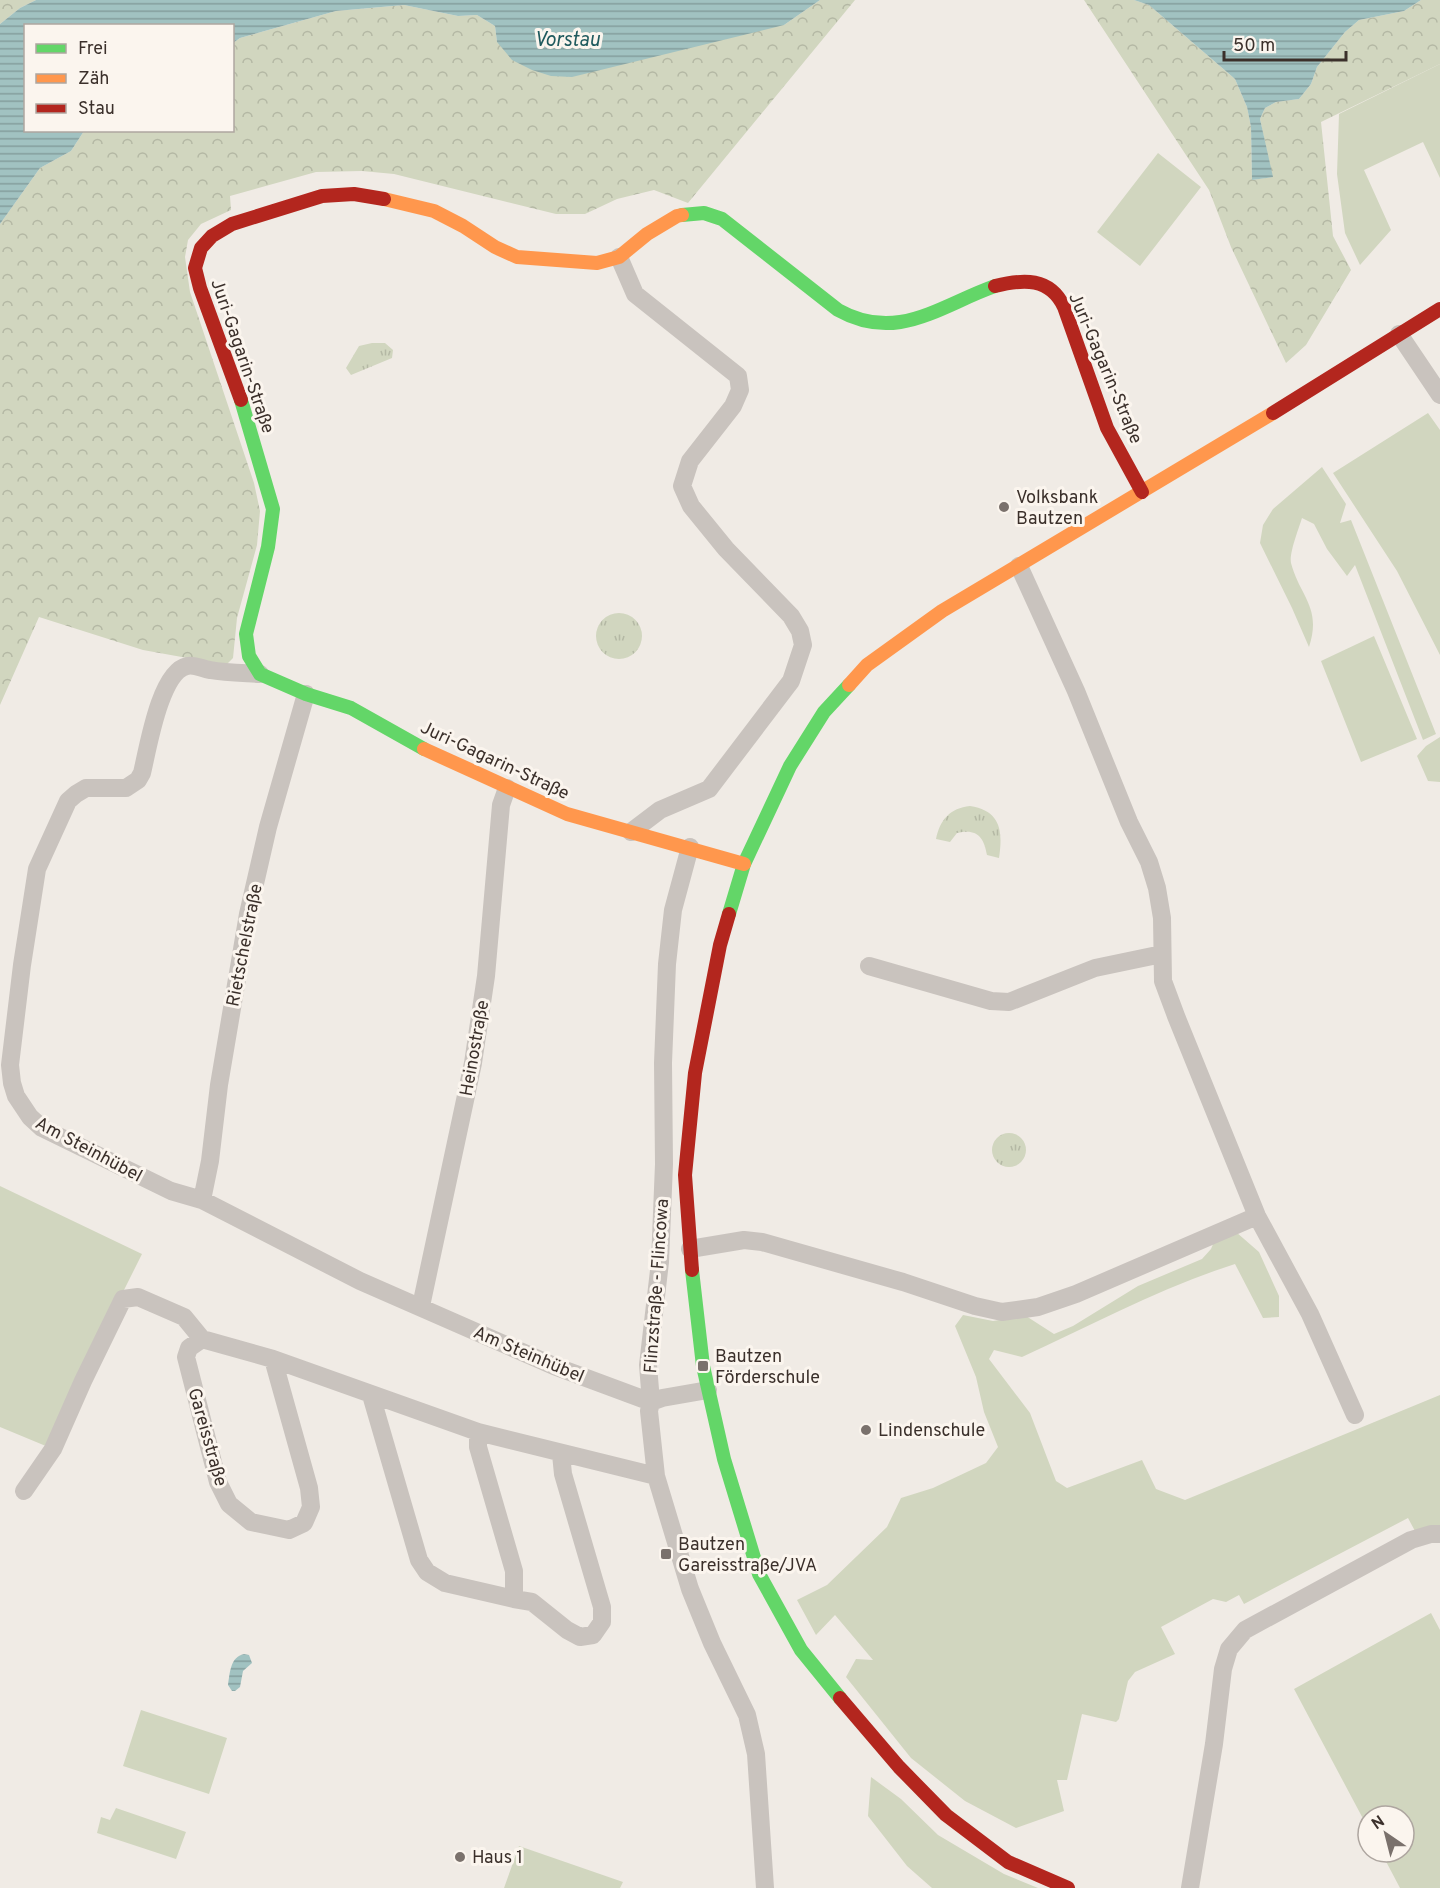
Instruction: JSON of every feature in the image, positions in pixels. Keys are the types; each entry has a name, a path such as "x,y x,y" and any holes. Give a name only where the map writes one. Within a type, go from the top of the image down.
{"street":[{"name":"Juri-Gagarin-Straße","path":"744,864 567,814 409,741 351,708 306,694 260,674 249,656 246,634 268,547 273,509 248,421 200,288 195,268 201,248 212,236 232,224 322,196 354,194 378,197 434,211 517,257 597,263 619,257 647,234 677,216 704,213 722,219 838,310 855,320 883,325 895,324 915,319 1003,283 1024,280 1042,284 1053,290 1060,299 1107,428 1142,492"},
{"path":"619,257 635,294 738,376 740,390 733,406 690,461 682,486 691,506 726,549 791,616 800,631 803,645 791,681 709,789 660,810 631,832"},
{"path":"1068,1888 1008,1862 946,1815 863,1728 801,1650 759,1574 723,1459 708,1390 695,1303 685,1175 695,1073 720,945 744,864 790,766 815,723 867,665 886,649 942,611 1142,492 1440,309"},
{"path":"1399,334 1440,395"},
{"path":"1019,566 1076,691 1129,822 1149,862 1157,888 1162,918 1163,981 1176,1016 1257,1216 1310,1314 1355,1415"},
{"name":"Am Steinhübel","path":"260,674 210,670 192,665 180,668 165,690 138,780 126,788 86,788 68,801 37,869 22,965 10,1065 12,1083 22,1108 42,1128 171,1191 202,1200 360,1281 554,1366 651,1402"},
{"name":"Rietschelstraße","path":"202,1200 248,914 268,827 306,694"},
{"name":"Heinostraße","path":"421,1306 472,1063 486,976 501,805 507,788"},
{"name":"Flinzstraße - Flincowa","path":"690,847 673,910 667,964 663,1063 664,1164 660,1262 648,1365 651,1402 649,1411 656,1476 690,1588 712,1643 747,1716 756,1755 765,1888"},
{"path":"869,966 991,1001 1009,1002 1095,968 1162,954"},
{"path":"690,1249 744,1240 762,1242 903,1282 975,1306 1002,1312 1038,1307 1076,1294 1257,1216"},
{"path":"24,1491 53,1449 123,1299 138,1297 184,1317 202,1339 273,1359 478,1432 656,1476"},
{"name":"Gareisstraße","path":"202,1339 189,1348 186,1358 218,1482 229,1504 251,1522 290,1530 304,1523 310,1507 309,1488 273,1359"},
{"path":"651,1402 708,1390"},
{"path":"371,1395 419,1560 426,1572 445,1583 532,1602 567,1630 580,1637 593,1635 602,1622 602,1607 563,1474 561,1454"},
{"path":"478,1432 478,1447 485,1475 514,1571 514,1599"},
{"path":"1190,1888 1214,1744 1223,1669 1229,1649 1245,1630 1411,1540 1431,1534 1440,1534"}],"green space":[{"path":"0,0 36,0 20,8 0,24"},
{"path":"820,0 855,0 688,203 654,190 617,199 585,214 556,214 394,174 362,171 316,172 230,196 231,210 201,224 188,240 185,257 190,292 254,483 260,511 257,545 237,618 233,658 226,665 143,650 39,617 0,705 0,224 40,168 71,151 83,132 234,132 234,42 240,38 336,11 404,5 458,16 477,15 495,26 497,42 784,25"},
{"path":"1084,0 1134,0 1149,5 1235,79 1247,107 1251,127 1252,180 1272,177 1260,119 1265,108 1276,102 1299,99 1311,84 1317,67 1345,32 1359,20 1404,11 1421,0 1440,0 1440,64 1321,122 1333,236 1351,270 1306,345 1286,363 1231,247 1209,190"},
{"path":"1440,64 1440,178 1423,142 1364,170 1391,230 1360,265 1345,233 1337,174 1339,114"},
{"path":"1158,153 1201,187 1140,266 1097,232"},
{"path":"385,343 393,350 392,358 351,375 346,368 359,346"},
{"path":"1428,413 1440,430 1440,655 1397,571 1333,473"},
{"path":"1322,467 1346,504 1340,523 1351,520 1436,734 1423,740 1355,565 1347,576 1327,549 1314,524 1302,518 1293,547 1291,563 1311,612 1313,622 1309,647 1260,543 1263,525 1273,509"},
{"path":"619,613 635,620 642,636 635,652 619,659 603,652 596,636 603,620"},
{"path":"1374,636 1417,739 1361,762 1321,661"},
{"path":"1440,737 1440,782 1428,781 1417,756 1426,746"},
{"path":"970,806 988,812 998,824 1001,839 999,858 987,855 984,843 974,833 957,833 950,842 936,839 940,826 947,816 957,809"},
{"path":"1009,1133 1021,1138 1026,1150 1021,1162 1009,1167 997,1162 992,1150 997,1138"},
{"path":"0,1186 142,1254 119,1300 53,1449 0,1427"},
{"path":"1236,1232 1259,1252 1279,1296 1279,1317 1263,1318 1235,1264 1154,1295 1022,1357 994,1350 989,1359 1030,1413 1056,1481 1067,1488 1142,1460 1156,1489 1185,1500 1440,1395 1440,1526 1415,1531 1408,1518 1244,1604 1239,1595 1226,1602 1213,1599 1161,1627 1175,1654 1135,1672 1128,1681 1119,1719 1116,1722 1082,1714 1067,1780 1057,1780 1064,1811 1016,1828 965,1801 911,1758 846,1677 856,1659 873,1660 835,1615 816,1635 797,1600 827,1585 887,1527 901,1498 933,1488 986,1463 998,1447 984,1412 976,1377 955,1326 963,1315 993,1321 1026,1316 1054,1334 1073,1326 1138,1286 1202,1259 1211,1249 1216,1237"},
{"path":"1431,1613 1440,1630 1440,1888 1400,1888 1387,1864 1416,1864 1416,1804 1356,1805 1294,1689"},
{"path":"141,1710 227,1738 209,1794 123,1766"},
{"path":"871,1777 901,1799 938,1835 1004,1874 1038,1888 932,1888 907,1866 868,1816"},
{"path":"116,1808 186,1832 176,1859 97,1833 101,1817 110,1820"},
{"path":"519,1846 623,1882 620,1888 504,1888"}],"water":[{"name":"Vorstau","path":"36,0 820,0 784,25 572,77 551,76 512,60 497,42 495,26 477,15 458,16 404,5 336,11 240,38 234,42 234,24 24,24 24,132 83,132 71,151 40,168 0,224 0,24 20,8"},
{"path":"1134,0 1421,0 1404,11 1359,20 1345,32 1317,67 1311,84 1299,99 1276,102 1265,108 1260,119 1273,177 1252,180 1251,127 1247,107 1235,79 1149,5"},
{"path":"244,1654 249,1655 252,1663 243,1671 240,1687 232,1691 228,1685 233,1662"}],"traffic: fast":[{"path":"682,215 704,213 722,219 838,310 859,319 880,323 918,318 995,286"},
{"path":"241,400 273,509 268,547 246,634 249,656 260,674 306,694 351,708 424,749"},
{"path":"729,914 744,864 790,766 824,712 849,685"},
{"path":"692,1270 703,1366 724,1459 759,1574 801,1650 840,1698"}],"traffic: slow":[{"path":"384,199 434,211 463,226 495,247 517,257 597,263 619,257 647,234 682,215"},
{"path":"849,685 867,665 942,611 1273,413"},
{"path":"424,749 567,814 744,864"}],"traffic: jam":[{"path":"241,400 200,288 195,268 201,248 212,236 232,224 322,196 354,194 384,199"},
{"path":"995,286 1016,282 1035,283 1043,285 1058,297 1064,307 1107,428 1142,492"},
{"path":"1273,413 1440,309"},
{"path":"692,1270 685,1175 695,1073 720,945 729,914"},
{"path":"840,1698 899,1767 946,1815 1008,1862 1068,1888"}],"place":[{"name":"Volksbank Bautzen","path":"1004,507"},
{"name":"Bautzen Förderschule","path":"703,1366"},
{"name":"Lindenschule","path":"866,1430"},
{"name":"Bautzen Gareisstraße/JVA","path":"666,1554"},
{"name":"Haus 1","path":"460,1857"}]}
